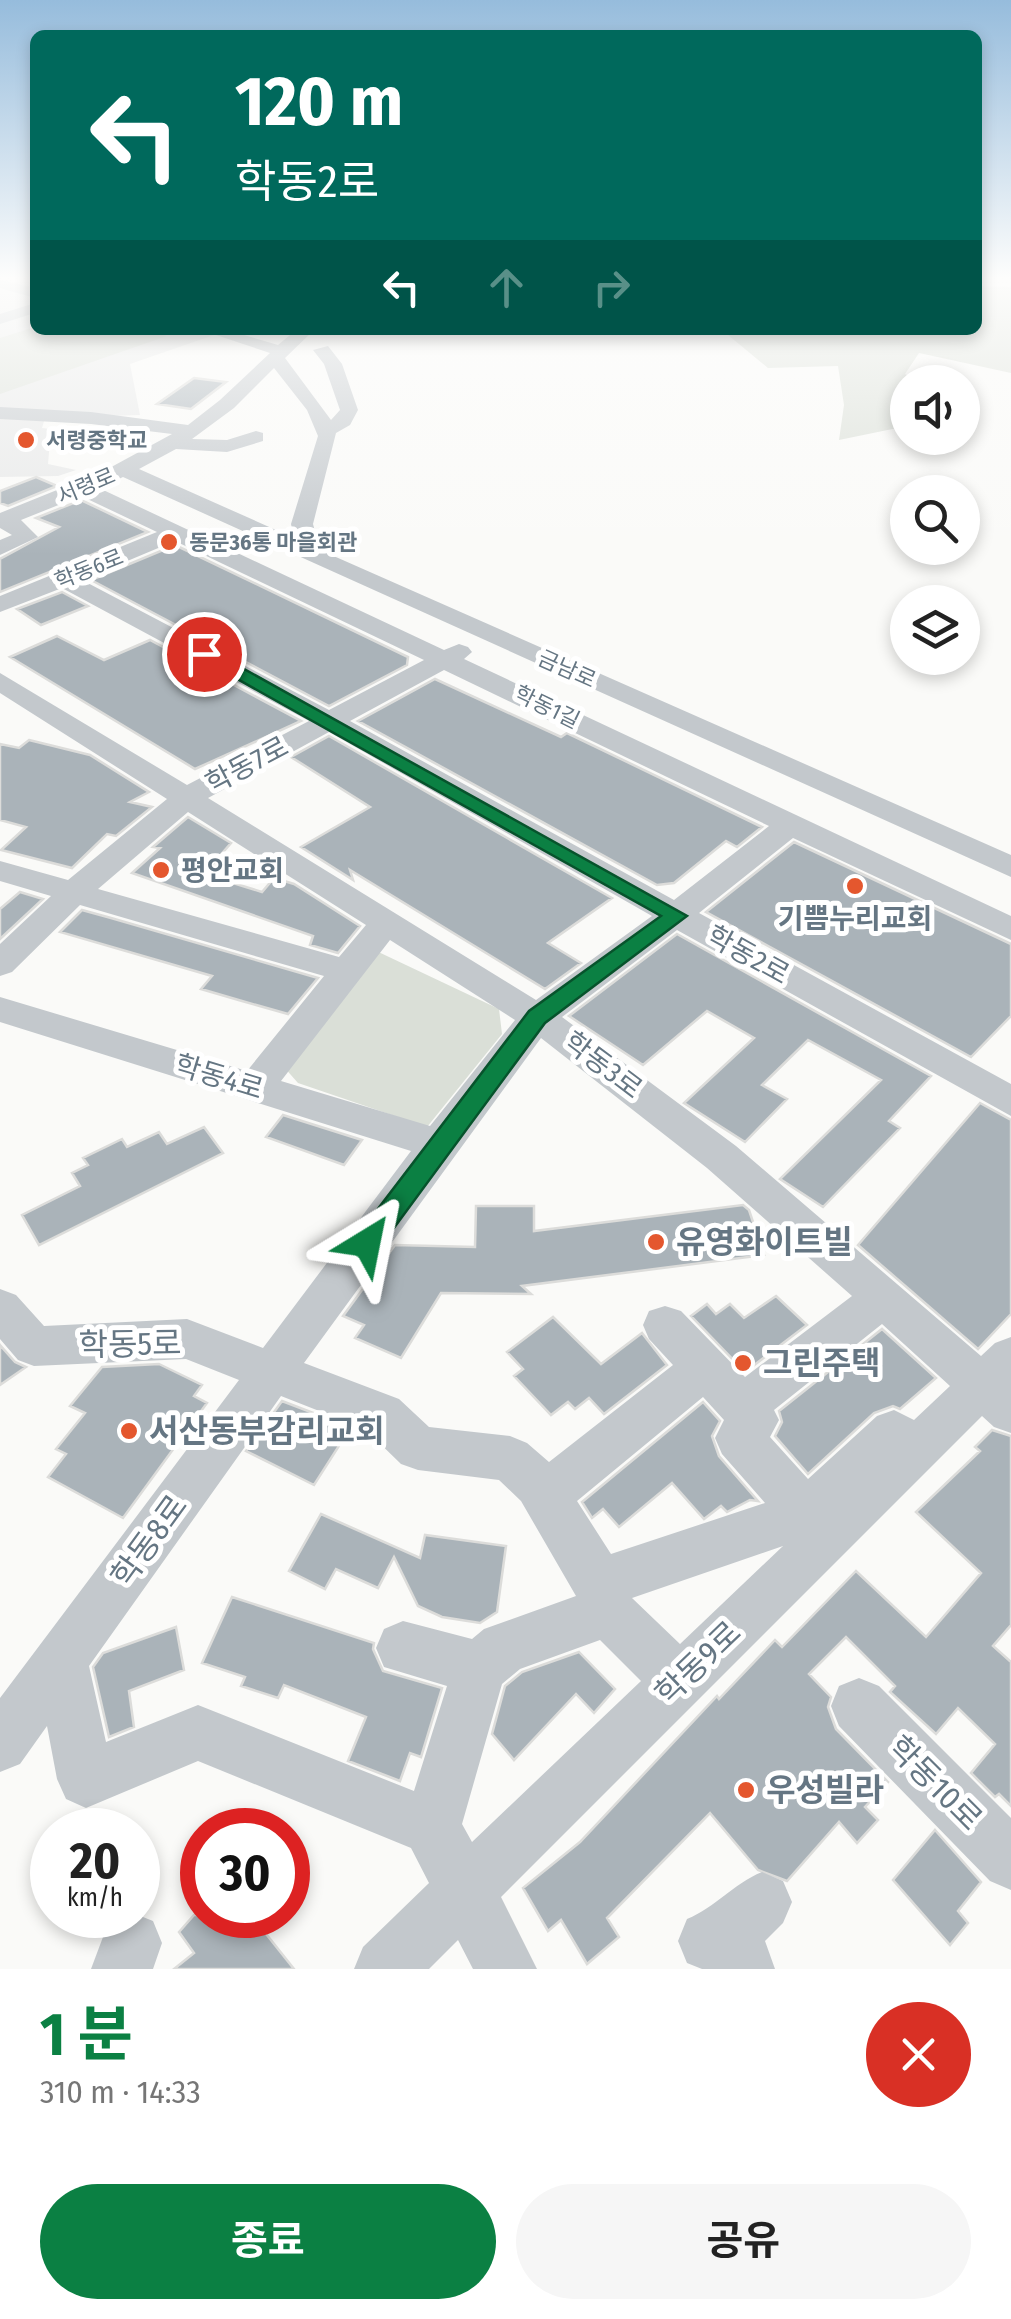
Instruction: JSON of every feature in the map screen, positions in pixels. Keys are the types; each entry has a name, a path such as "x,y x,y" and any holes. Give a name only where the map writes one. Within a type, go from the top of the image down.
{"street":[{"name":"서령로","path":"3,520 123,470 175,443 238,396 261,372"},
{"path":"290,372 326,431 327,449 302,524 310,555"},
{"path":"326,431 343,421 348,410 332,372"},
{"path":"0,399 199,447 248,443 256,437"},
{"path":"0,413 90,418"},
{"path":"166,490 175,443"},
{"name":"금남로","path":"123,470 1011,867"},
{"name":"학동1길","path":"82,488 1011,929"},
{"path":"0,495 31,508"},
{"path":"0,548 27,537 3,520"},
{"name":"학동6로","path":"0,605 177,532"},
{"name":"학동2로","path":"63,579 328,721 1011,1102"},
{"name":"학동7로","path":"0,964 74,892 187,797 490,635"},
{"name":"학동3로","path":"0,680 537,1017 699,1137 882,1298 1001,1385"},
{"name":"학동8로","path":"0,1744 438,1144 537,1017 676,916 791,824"},
{"path":"0,871 346,972"},
{"path":"255,1088 386,922"},
{"name":"학동4로","path":"0,1009 438,1144"},
{"path":"742,1407 882,1298"},
{"name":"학동5로","path":"0,1308 34,1346 187,1339 272,1369"},
{"path":"432,1826 480,1668 503,1648 603,1598 817,1525 739,1438 755,1420 665,1325"},
{"path":"545,1496 704,1367"},
{"path":"272,1369 382,1414 418,1448 510,1459 545,1496 603,1598 680,1680"},
{"name":"학동9로","path":"385,1969 680,1680 817,1525 1001,1385"},
{"path":"402,1648 480,1668"},
{"path":"62,1661 86,1779 198,1734 432,1826 506,1969"},
{"name":"학동10로","path":"859,1706 1011,1860"}],"shaded area":[{"path":"0,372 132,372 140,415 45,418 42,428 51,429 48,464 76,470 58,476 0,477"},
{"path":"0,372 64,372 0,394"},
{"path":"839,372 890,372 890,430 839,440 844,405"},
{"path":"370,948 499,1009 502,1034 427,1127 298,1083 283,1066"}],"building":[{"path":"194,378 226,382 191,409 157,404"},
{"path":"36,477 57,486 8,506 0,503 0,491"},
{"path":"81,500 148,532 0,592 0,559 59,527 36,518"},
{"path":"175,545 408,657 407,665 329,706 91,580"},
{"path":"62,592 88,606 41,625 17,609"},
{"path":"57,636 104,660 150,640 301,721 195,769 10,657"},
{"path":"435,679 561,737 567,733 762,827 737,847 726,841 674,883 657,885 358,721"},
{"path":"329,736 612,898 548,943 581,963 545,989 350,870 353,880 301,847 370,807 291,757"},
{"path":"29,740 90,755 149,792 130,802 152,807 116,836 107,834 72,868 1,850 26,827 0,820 0,744 19,748"},
{"path":"188,817 231,843 204,874 262,892 274,878 294,884 360,926 338,953 310,945 313,936 132,873 160,848 153,847"},
{"path":"794,842 1011,944 1011,1016 971,1057 706,912"},
{"path":"20,892 43,899 0,939 0,909"},
{"path":"82,910 318,978 288,1014 242,1001 201,989 212,976 60,932"},
{"path":"677,934 931,1076 889,1121 900,1128 823,1207 780,1179 881,1080 808,1040 762,1085 787,1099 745,1142 684,1103 754,1038 707,1011 643,1065 569,1016"},
{"path":"980,1103 1011,1120 1011,1314 978,1349 858,1245"},
{"path":"283,1115 362,1140 344,1165 266,1137"},
{"path":"204,1127 223,1153 39,1245 22,1215 80,1186 72,1173 88,1165 83,1158 122,1139 127,1147 159,1132 167,1144"},
{"path":"743,1205 749,1210 764,1255 522,1286 531,1294 441,1293 401,1358 355,1338 364,1325 343,1316 395,1245 475,1247 476,1206 534,1206 534,1231"},
{"name":"그린주택","path":"776,1296 807,1325 745,1372 691,1316 707,1304 716,1314 730,1304 744,1318"},
{"path":"553,1317 601,1364 642,1333 667,1365 604,1414 589,1398 575,1409 568,1402 551,1415 514,1376 523,1369 507,1352"},
{"path":"882,1329 936,1378 900,1409 893,1406 874,1413 808,1474 775,1436 782,1422 779,1411"},
{"path":"0,1345 15,1362 26,1367 0,1385"},
{"name":"서산동부감리교회","path":"159,1364 202,1385 194,1396 207,1403 123,1518 48,1477 66,1454 56,1449 85,1413 70,1406 102,1367"},
{"path":"282,1401 367,1436 342,1441 314,1485 246,1451"},
{"path":"703,1402 720,1421 712,1436 719,1456 758,1501 750,1500 727,1512 721,1506 704,1519 672,1483 619,1527 603,1509 592,1518 582,1502"},
{"path":"992,1430 1011,1436 1011,1625 993,1646 1011,1662 1011,1806 999,1794 995,1797 971,1773 995,1744 958,1708 936,1734 890,1692 895,1686 846,1637 809,1674 831,1697 828,1707 836,1729 888,1782 865,1807 878,1820 857,1843 839,1822 787,1881 758,1870 710,1813 607,1918 619,1937 587,1964 561,1920 548,1931 523,1888 580,1842 717,1696 719,1699 775,1640 782,1647 856,1571 926,1637 981,1573 916,1512 980,1451 975,1447"},
{"path":"321,1514 420,1558 425,1535 506,1546 497,1612 480,1623 442,1617 418,1606 394,1557 378,1588 336,1569 325,1589 289,1571"},
{"path":"232,1597 374,1643 383,1671 442,1688 421,1757 410,1753 400,1781 348,1761 366,1717 284,1685 278,1698 241,1686 245,1677 202,1663"},
{"path":"176,1627 184,1670 129,1691 134,1727 109,1737 93,1667 103,1653"},
{"path":"579,1652 615,1689 594,1713 576,1694 514,1760 492,1734 505,1686 522,1672"},
{"path":"935,1830 981,1882 958,1911 968,1923 950,1945 893,1880"},
{"path":"183,1938 269,1938 294,1969 174,1969 194,1953"}],"place":[{"name":"서령중학교","path":"26,440"},
{"name":"동문36통 마을회관","path":"169,542"},
{"name":"평안교회","path":"161,870"},
{"name":"기쁨누리교회","path":"855,886"},
{"name":"유영화이트빌","path":"656,1242"},
{"name":"그린주택","path":"743,1363"},
{"name":"서산동부감리교회","path":"129,1431"},
{"name":"우성빌라","path":"746,1790"}],"route":[{"path":"204,654 676,916 537,1017 367,1243"}]}
